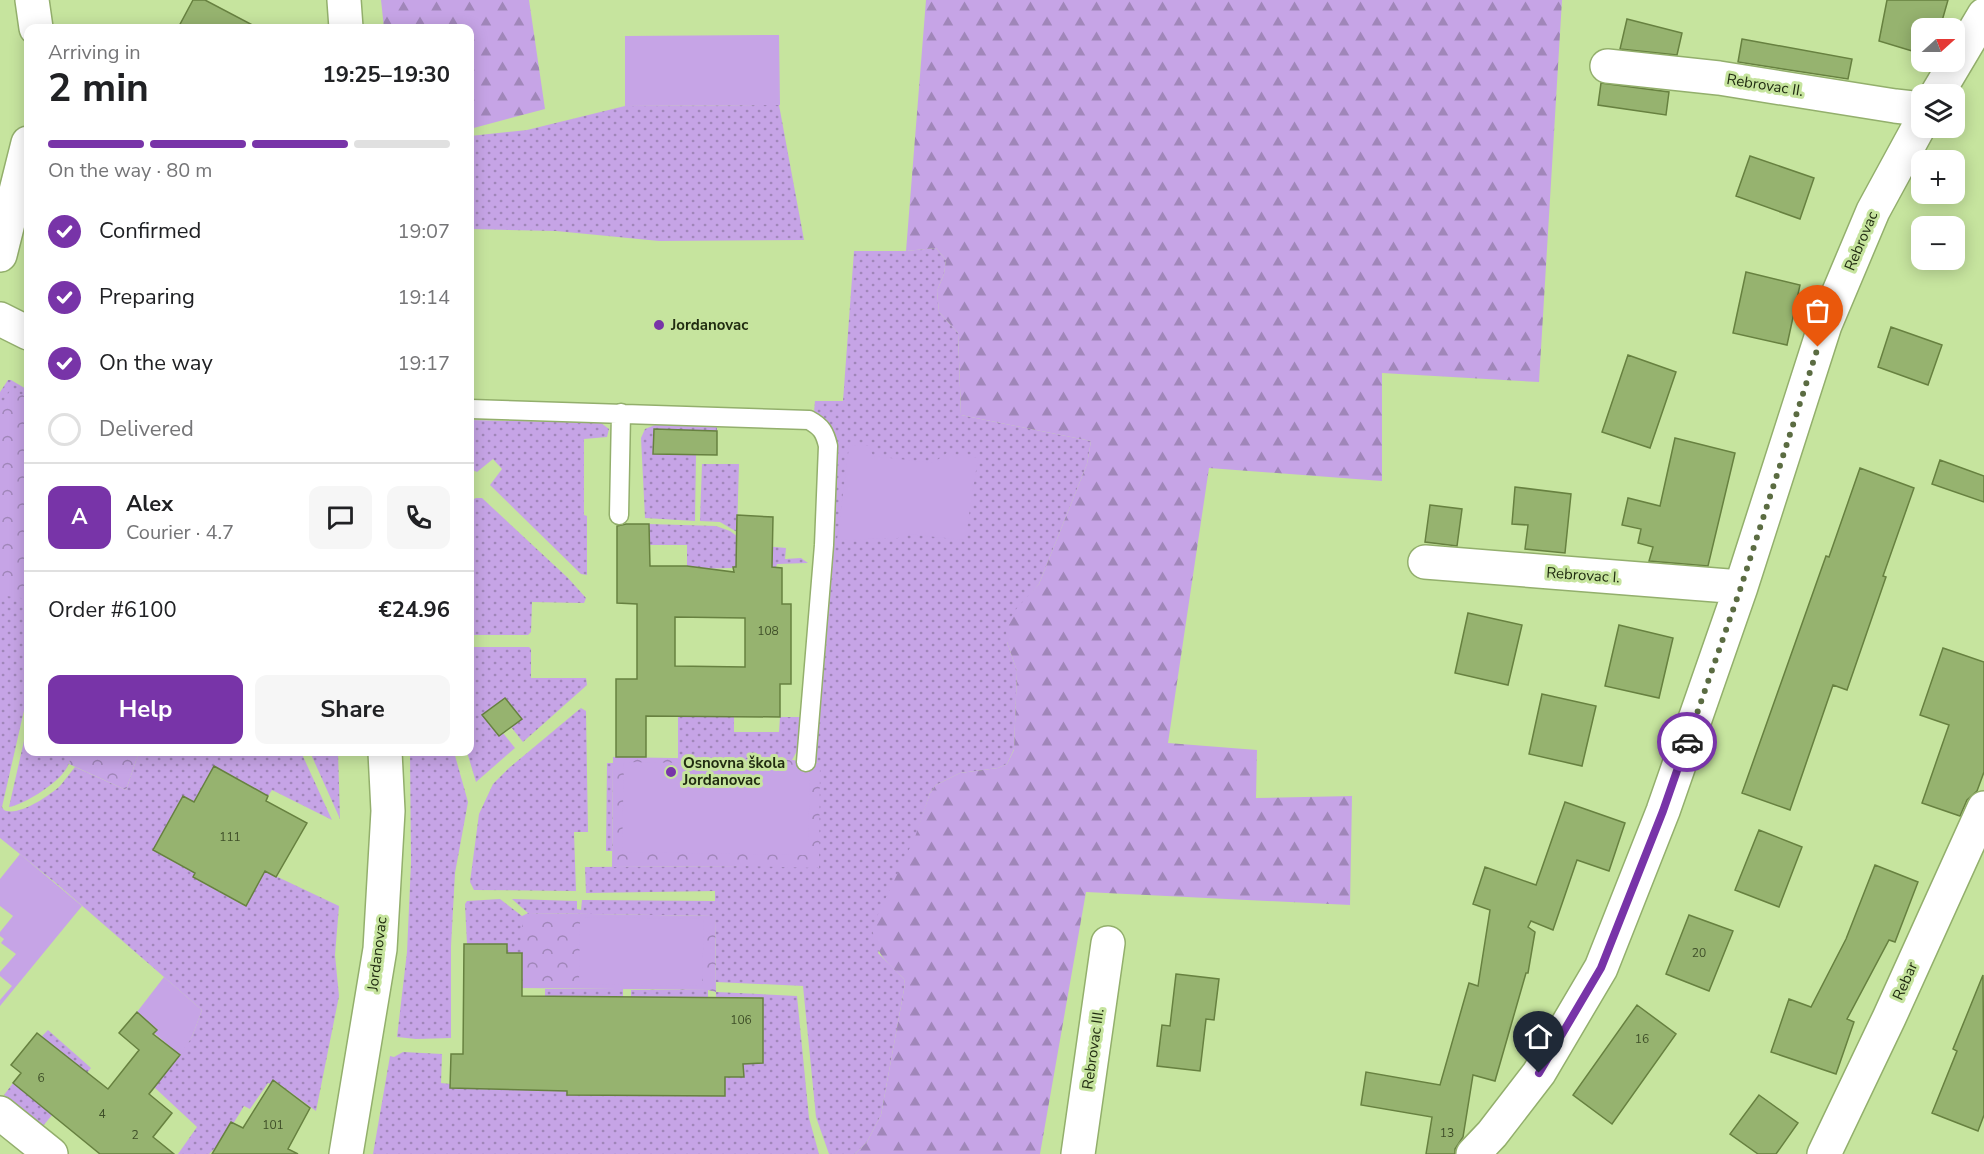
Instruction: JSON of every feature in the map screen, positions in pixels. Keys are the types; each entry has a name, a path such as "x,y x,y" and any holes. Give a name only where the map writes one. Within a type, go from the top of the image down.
{"street":[{"path":"32,0 35,24"},
{"path":"344,0 346,24"},
{"path":"1943,84 1984,15"},
{"name":"Rebrovac II.","path":"1607,66 1719,78 1911,108"},
{"name":"Rebrovac","path":"1473,1154 1492,1134 1539,1073 1601,968 1663,811 1741,587 1825,325 1873,211 1913,138"},
{"path":"0,255 24,159"},
{"path":"0,319 24,331"},
{"name":"Rebrovac I.","path":"1425,562 1741,587"},
{"name":"Jordanovac","path":"346,1154 380,949 388,811 386,756"},
{"name":"Rebar","path":"1824,1154 1889,1018 1984,808"},
{"name":"Rebrovac III.","path":"1078,1154 1108,943"},
{"path":"0,1113 51,1154"}],"lane":[{"path":"474,409 809,420 820,426 828,446 824,545 806,762"},
{"path":"619,515 621,413"}],"green space":[{"path":"381,0 529,0 545,109 474,128 474,24 384,24"},
{"path":"926,0 1562,0 1539,382 1382,373 1382,481 1209,468 1168,743 1257,750 1256,798 1352,796 1350,905 1086,892 1040,1154 855,1154 867,1142 881,1115 905,984 904,979 879,951 872,927 915,837 930,793 936,785 960,773 998,768 1007,764 1014,750 1017,671 1007,642 1006,625 1017,608 1039,584 1087,464 1091,441 961,415 958,333 939,312 937,291 944,274 946,260 936,248 906,251"},
{"path":"779,35 780,105 625,106 625,36"},
{"path":"779,105 804,240 659,241 556,231 474,229 474,136 527,130 625,106"},
{"path":"936,248 946,260 944,274 937,291 939,312 958,333 961,415 1091,441 1087,464 1039,584 1030,595 1007,642 1017,671 1014,749 1007,764 998,768 960,773 936,785 930,793 878,953 904,979 905,984 881,1115 867,1142 855,1154 829,1154 816,1117 803,986 716,982 715,916 528,913 512,899 577,901 577,909 581,910 582,900 715,901 715,891 586,893 585,867 744,866 820,763 813,762 838,445 830,425 814,412 815,401 843,401 854,251 906,251"},
{"path":"8,380 24,388 24,711 2,807 4,810 17,811 41,800 60,786 75,767 126,790 138,756 303,756 332,820 272,790 268,796 215,766 194,802 154,850 189,870 200,852 205,855 193,877 245,906 265,871 339,906 335,955 339,996 316,1111 275,1081 268,1083 250,1109 244,1106 209,1154 178,1154 197,1127 154,1087 192,1037 202,1010 57,884 0,838 0,392"},
{"path":"11,389 24,396 24,598 0,595 0,407"},
{"path":"474,420 601,423 609,429 607,437 584,439 587,575 581,574 490,485 502,469 493,459 477,472 474,471"},
{"path":"660,423 717,424 717,431 654,430 653,454 696,455 695,521 645,518 641,438 645,429"},
{"path":"869,446 873,456 933,463 947,453 978,458 965,540 907,534 898,538 837,540 849,447"},
{"path":"702,464 739,464 737,532 720,522 700,521"},
{"path":"482,498 568,578 586,598 584,603 532,602 531,632 528,635 474,635 474,499"},
{"path":"649,524 716,526 754,545 786,548 785,559 801,558 808,563 777,564 776,567 690,569 687,566 687,545 650,545"},
{"path":"474,647 529,647 531,649 531,678 586,678 587,685 523,742 511,727 521,718 505,698 483,715 499,736 503,733 515,748 476,782 468,756 474,756"},
{"path":"581,708 586,711 588,832 574,832 576,891 474,890 470,882 479,814 493,784"},
{"path":"678,716 734,717 734,732 779,732 780,717 800,717 797,751 792,760 678,758"},
{"path":"24,741 24,756 72,756 62,774 49,786 32,798 9,807"},
{"path":"71,756 138,756 126,790 69,764"},
{"path":"312,756 338,756 340,819"},
{"path":"410,756 455,756 468,802 455,873 451,946 451,1038 397,1037 407,952 411,863"},
{"path":"613,757 792,760 820,763 819,868 612,867"},
{"path":"624,762 810,765 808,855 622,852"},
{"path":"607,763 613,763 612,851 606,851"},
{"path":"20,854 82,906 0,1006 0,1000 12,986 0,976 0,972 16,954 1,943 4,939 0,936 0,932 13,916 0,906 0,879"},
{"path":"500,899 522,916 522,953 507,953 506,944 467,944 465,904 467,901"},
{"path":"528,913 715,916 716,992 708,990 522,988 522,916"},
{"path":"580,917 704,919 702,986 579,984"},
{"path":"164,977 202,1010 192,1037 180,1055 154,1033 157,1029 137,1012"},
{"path":"545,989 623,989 623,1005 592,1005 592,996 550,996 549,1044 545,1032"},
{"path":"631,990 708,990 708,1006 677,997 635,997 631,1045"},
{"path":"716,992 797,996 809,1118 819,1154 373,1154 390,1056 394,1057 403,1052 442,1054 441,1083 450,1084 451,1088 567,1091 567,1095 725,1096 725,1077 743,1077 743,1064 763,1063 763,998 720,997 719,1044 716,1044"},
{"path":"48,1030 91,1068 43,1126 4,1095 13,1083 42,1106 50,1044 42,1036"}],"building":[{"path":"193,0 205,0 250,24 180,24"},
{"path":"1887,0 1948,0 1943,18 1911,18 1911,51 1879,41"},
{"path":"1627,19 1682,33 1677,55 1620,49"},
{"path":"1742,39 1852,59 1848,79 1738,62"},
{"path":"1601,83 1669,92 1666,115 1598,105"},
{"path":"1750,156 1814,178 1800,219 1736,196"},
{"path":"1746,272 1800,285 1787,345 1733,333"},
{"path":"1891,327 1942,345 1928,385 1878,367"},
{"path":"1628,355 1676,372 1650,448 1602,432"},
{"path":"654,429 717,431 717,455 653,454"},
{"path":"1675,438 1735,453 1708,566 1649,561 1653,547 1638,543 1641,529 1622,525 1628,498 1660,506"},
{"path":"1940,460 1984,476 1984,502 1932,484"},
{"path":"1860,468 1914,488 1847,690 1833,685 1790,810 1742,793 1826,556 1829,557"},
{"path":"1515,487 1571,494 1565,553 1525,549 1528,525 1512,524"},
{"path":"1430,505 1462,509 1457,546 1425,542"},
{"path":"737,515 773,517 772,567 782,568 782,604 791,604 791,684 780,684 780,717 646,716 646,757 616,757 616,679 637,679 637,604 617,603 617,526 649,524 650,566 687,566 734,572 733,567 736,567","holes":["675,617 745,618 745,667 675,666"]},
{"path":"1468,613 1522,625 1508,685 1455,673"},
{"path":"1619,625 1673,638 1659,698 1605,686"},
{"path":"1943,648 1984,662 1984,772 1977,791 1967,800 1960,816 1922,803 1949,725 1920,715"},
{"path":"1542,694 1596,706 1582,766 1529,754"},
{"path":"505,698 522,719 499,736 482,715"},
{"path":"214,766 268,796 266,801 307,823 276,877 265,871 246,906 193,877 195,873 153,850 183,796 194,802"},
{"path":"1565,802 1625,823 1609,871 1577,860 1553,930 1531,921 1528,927 1535,932 1528,973 1526,973 1495,1081 1473,1075 1463,1137 1455,1149 1455,1154 1426,1154 1432,1117 1361,1105 1366,1072 1440,1085 1469,983 1478,986 1490,910 1473,904 1485,867 1536,885"},
{"path":"1759,830 1802,847 1779,907 1735,890"},
{"path":"1875,865 1918,882 1895,942 1889,940 1847,1019 1854,1022 1836,1074 1771,1052 1789,999 1811,1007 1846,939"},
{"path":"1689,915 1733,931 1709,991 1666,974"},
{"path":"464,944 507,944 507,953 522,953 522,996 763,998 763,1063 743,1064 744,1077 725,1077 725,1096 567,1095 567,1091 450,1088 451,1054 463,1054"},
{"path":"1176,974 1219,979 1214,1020 1206,1019 1200,1071 1157,1066 1162,1025 1170,1026"},
{"path":"1983,975 1984,1115 1978,1131 1932,1113 1957,1051 1953,1049"},
{"path":"1637,1005 1676,1034 1612,1124 1573,1095"},
{"path":"137,1012 157,1030 153,1034 180,1055 149,1094 172,1113 153,1137 174,1154 100,1154 13,1083 21,1073 11,1065 37,1033 108,1089 139,1050 119,1033"},
{"path":"273,1080 310,1108 288,1149 298,1154 212,1154 231,1122 243,1128"},
{"path":"1759,1095 1798,1123 1776,1154 1758,1154 1730,1134"}],"way so far":[{"path":"1687,742 1741,587 1818,347"}],"place":[{"name":"Jordanovac","path":"659,325"},
{"name":"Osnovna škola Jordanovac","path":"671,772"}],"route":[{"path":"1539,1073 1601,968 1663,811 1687,742"}]}
